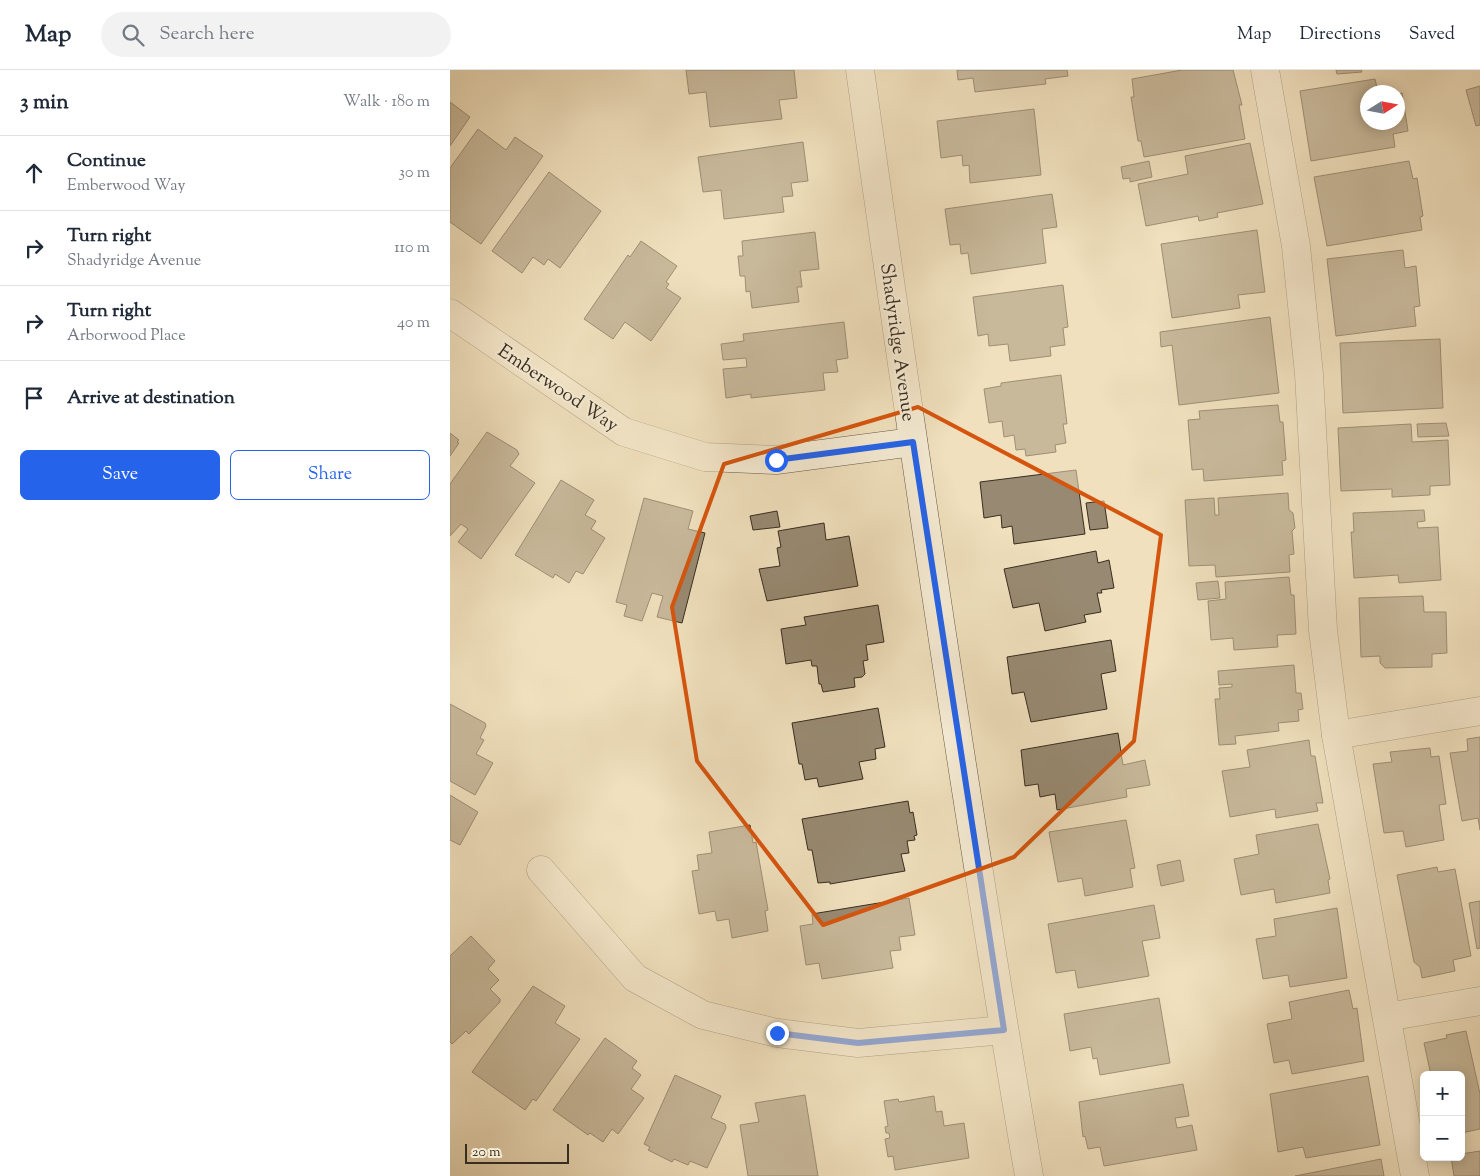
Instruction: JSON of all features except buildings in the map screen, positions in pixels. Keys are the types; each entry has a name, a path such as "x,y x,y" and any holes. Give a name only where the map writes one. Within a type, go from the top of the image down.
{"street":[{"name":"Shadyridge Avenue","path":"860,70 913,442 1004,1030 1029,1176"},
{"path":"1265,70 1296,246 1309,374 1323,630 1336,735 1415,1176"},
{"name":"Emberwood Way","path":"450,313 624,432 705,457 776,460 913,442"},
{"path":"1336,735 1480,711"},
{"path":"541,870 635,978 703,1015 777,1033 858,1043 1004,1030"},
{"path":"1387,1017 1480,1001"}],"highlighted area":[{"path":"918,407 1161,535 1134,741 1014,857 823,925 697,761 672,607 724,464"}],"route":[{"path":"776,460 913,442 1004,1030 858,1043 777,1033"}]}
